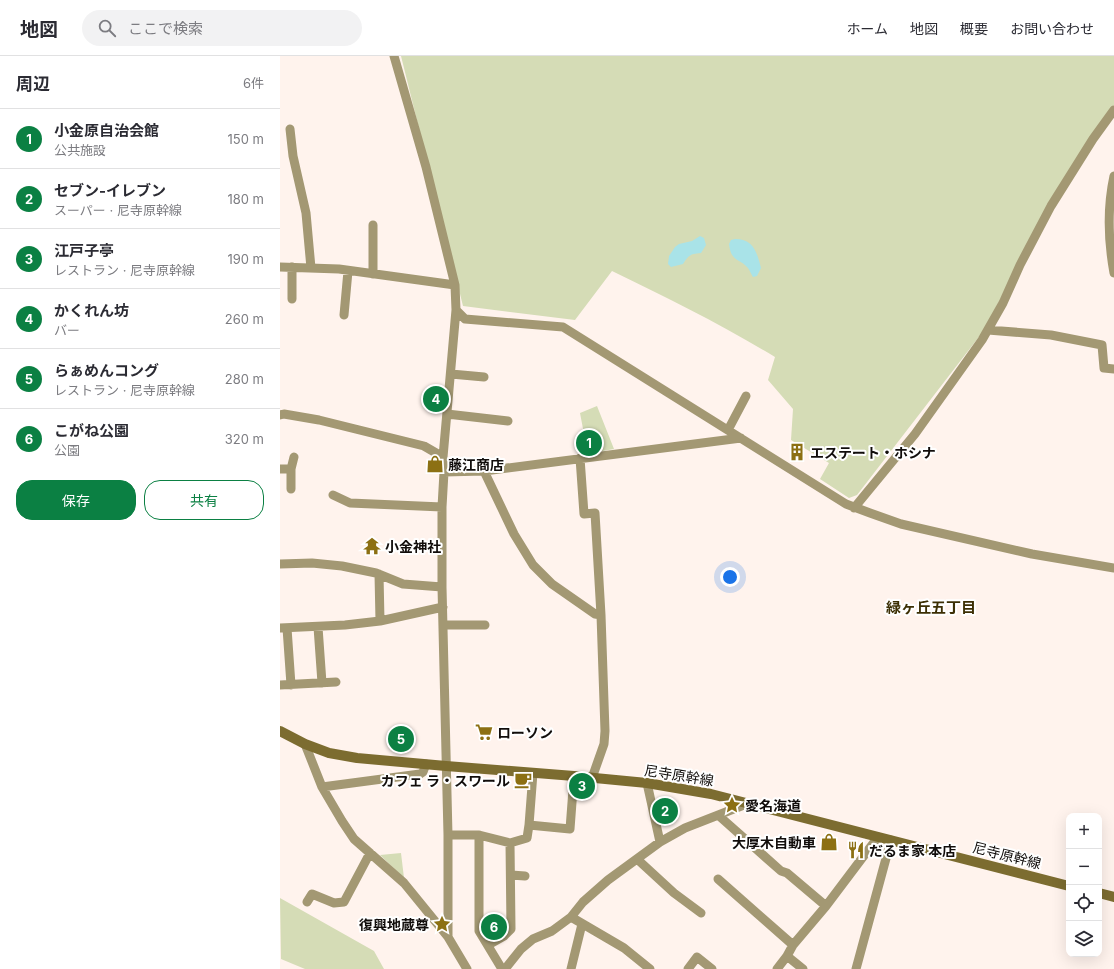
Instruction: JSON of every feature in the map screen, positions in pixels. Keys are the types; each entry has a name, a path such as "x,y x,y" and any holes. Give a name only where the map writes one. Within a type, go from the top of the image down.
{"street":[{"path":"394,56 426,167 455,285 456,310 447,414 442,507 442,587 448,835 448,937"},
{"path":"854,508 915,434 988,330 1051,206 1093,139 1114,110"},
{"path":"290,129 288,139 306,213 311,268"},
{"path":"1114,176 1110,192 1108,225 1109,247 1114,273"},
{"path":"371,226 373,274"},
{"path":"280,267 348,271 455,285"},
{"path":"292,267 292,299"},
{"path":"342,310 348,271"},
{"path":"456,310 465,319 563,327 854,508 901,524 1032,554 1114,568"},
{"path":"988,330 1051,335 1102,345 1104,368 1114,369"},
{"path":"451,374 484,377"},
{"path":"728,430 746,396"},
{"path":"280,415 284,414 319,420 424,446 444,457"},
{"path":"447,414 496,416 508,421"},
{"path":"444,472 484,471 741,438"},
{"path":"291,490 291,469 294,457"},
{"path":"580,458 584,514 595,513 601,615 604,744 592,778"},
{"path":"280,469 291,469"},
{"path":"484,471 514,534 533,565 552,584 590,610 601,615"},
{"path":"333,496 350,503 442,507"},
{"path":"280,564 312,563 342,566 379,574 403,584 442,587"},
{"path":"379,574 380,621"},
{"path":"291,685 283,628 318,627 380,621 443,607"},
{"path":"444,625 481,623"},
{"path":"318,627 322,683"},
{"path":"280,685 336,682"},
{"name":"尼寺原幹線","path":"280,731 305,744 329,753 357,758 647,783 711,794 1066,885"},
{"path":"305,744 322,787 354,839 404,884 448,937 467,969"},
{"path":"322,787 420,774 424,772 426,764"},
{"path":"448,835 480,835 510,842 527,838 533,773"},
{"path":"529,825 570,828 574,776"},
{"path":"647,783 660,842"},
{"path":"505,969 521,949 533,939 552,931 571,917 583,902 608,880 660,842 685,828 749,803"},
{"path":"718,815 781,871 787,873 826,906"},
{"path":"480,835 479,931 502,969"},
{"path":"777,969 793,945 826,906 878,837"},
{"path":"856,969 891,840"},
{"path":"488,945 504,936 511,930 510,842"},
{"path":"306,902 312,894 334,903 344,902 370,853"},
{"path":"637,859 699,908"},
{"path":"511,875 525,876"},
{"path":"718,879 736,890 770,920 793,945"},
{"path":"1102,894 1114,897"},
{"path":"571,917 624,948 650,969"},
{"path":"571,969 582,924"},
{"path":"787,956 803,969"},
{"path":"688,969 697,957 712,969"}],"green space":[{"path":"401,56 1114,56 1114,105 1049,203 985,329 857,495 849,498 820,479 829,463 791,440 793,409 768,380 775,357 654,291 612,271 575,320 463,306"},
{"path":"597,406 614,449 597,452 593,433 584,434 580,413"},
{"path":"401,853 404,878 380,855"},
{"path":"280,898 374,951 384,969 305,969 281,959"},
{"path":"482,918 507,918 507,922 502,931 489,938 486,937 482,930"}],"water":[{"path":"700,236 704,238 706,245 701,253 690,256 683,264 671,267 668,264 669,256 675,247 679,244 692,241"},
{"path":"735,239 747,241 754,248 761,268 757,276 753,277 748,268 732,254 729,244 731,240"}],"place":[{"name":"かくれん坊","path":"436,399"},
{"name":"小金原自治会館","path":"589,443"},
{"name":"エステート・ホシナ","path":"797,452"},
{"name":"藤江商店","path":"435,464"},
{"name":"小金神社","path":"372,546"},
{"name":"ローソン","path":"484,732"},
{"name":"らぁめんコング","path":"401,739"},
{"name":"カフェ ラ・スワール","path":"523,780"},
{"name":"江戸子亭","path":"582,786"},
{"name":"愛名海道","path":"732,805"},
{"name":"セブン-イレブン","path":"665,811"},
{"name":"大厚木自動車","path":"829,842"},
{"name":"だるま家 本店","path":"856,850"},
{"name":"復興地蔵尊","path":"442,924"},
{"name":"こがね公園","path":"494,927"}],"district":[{"name":"緑ヶ丘五丁目","path":"931,607"}]}
